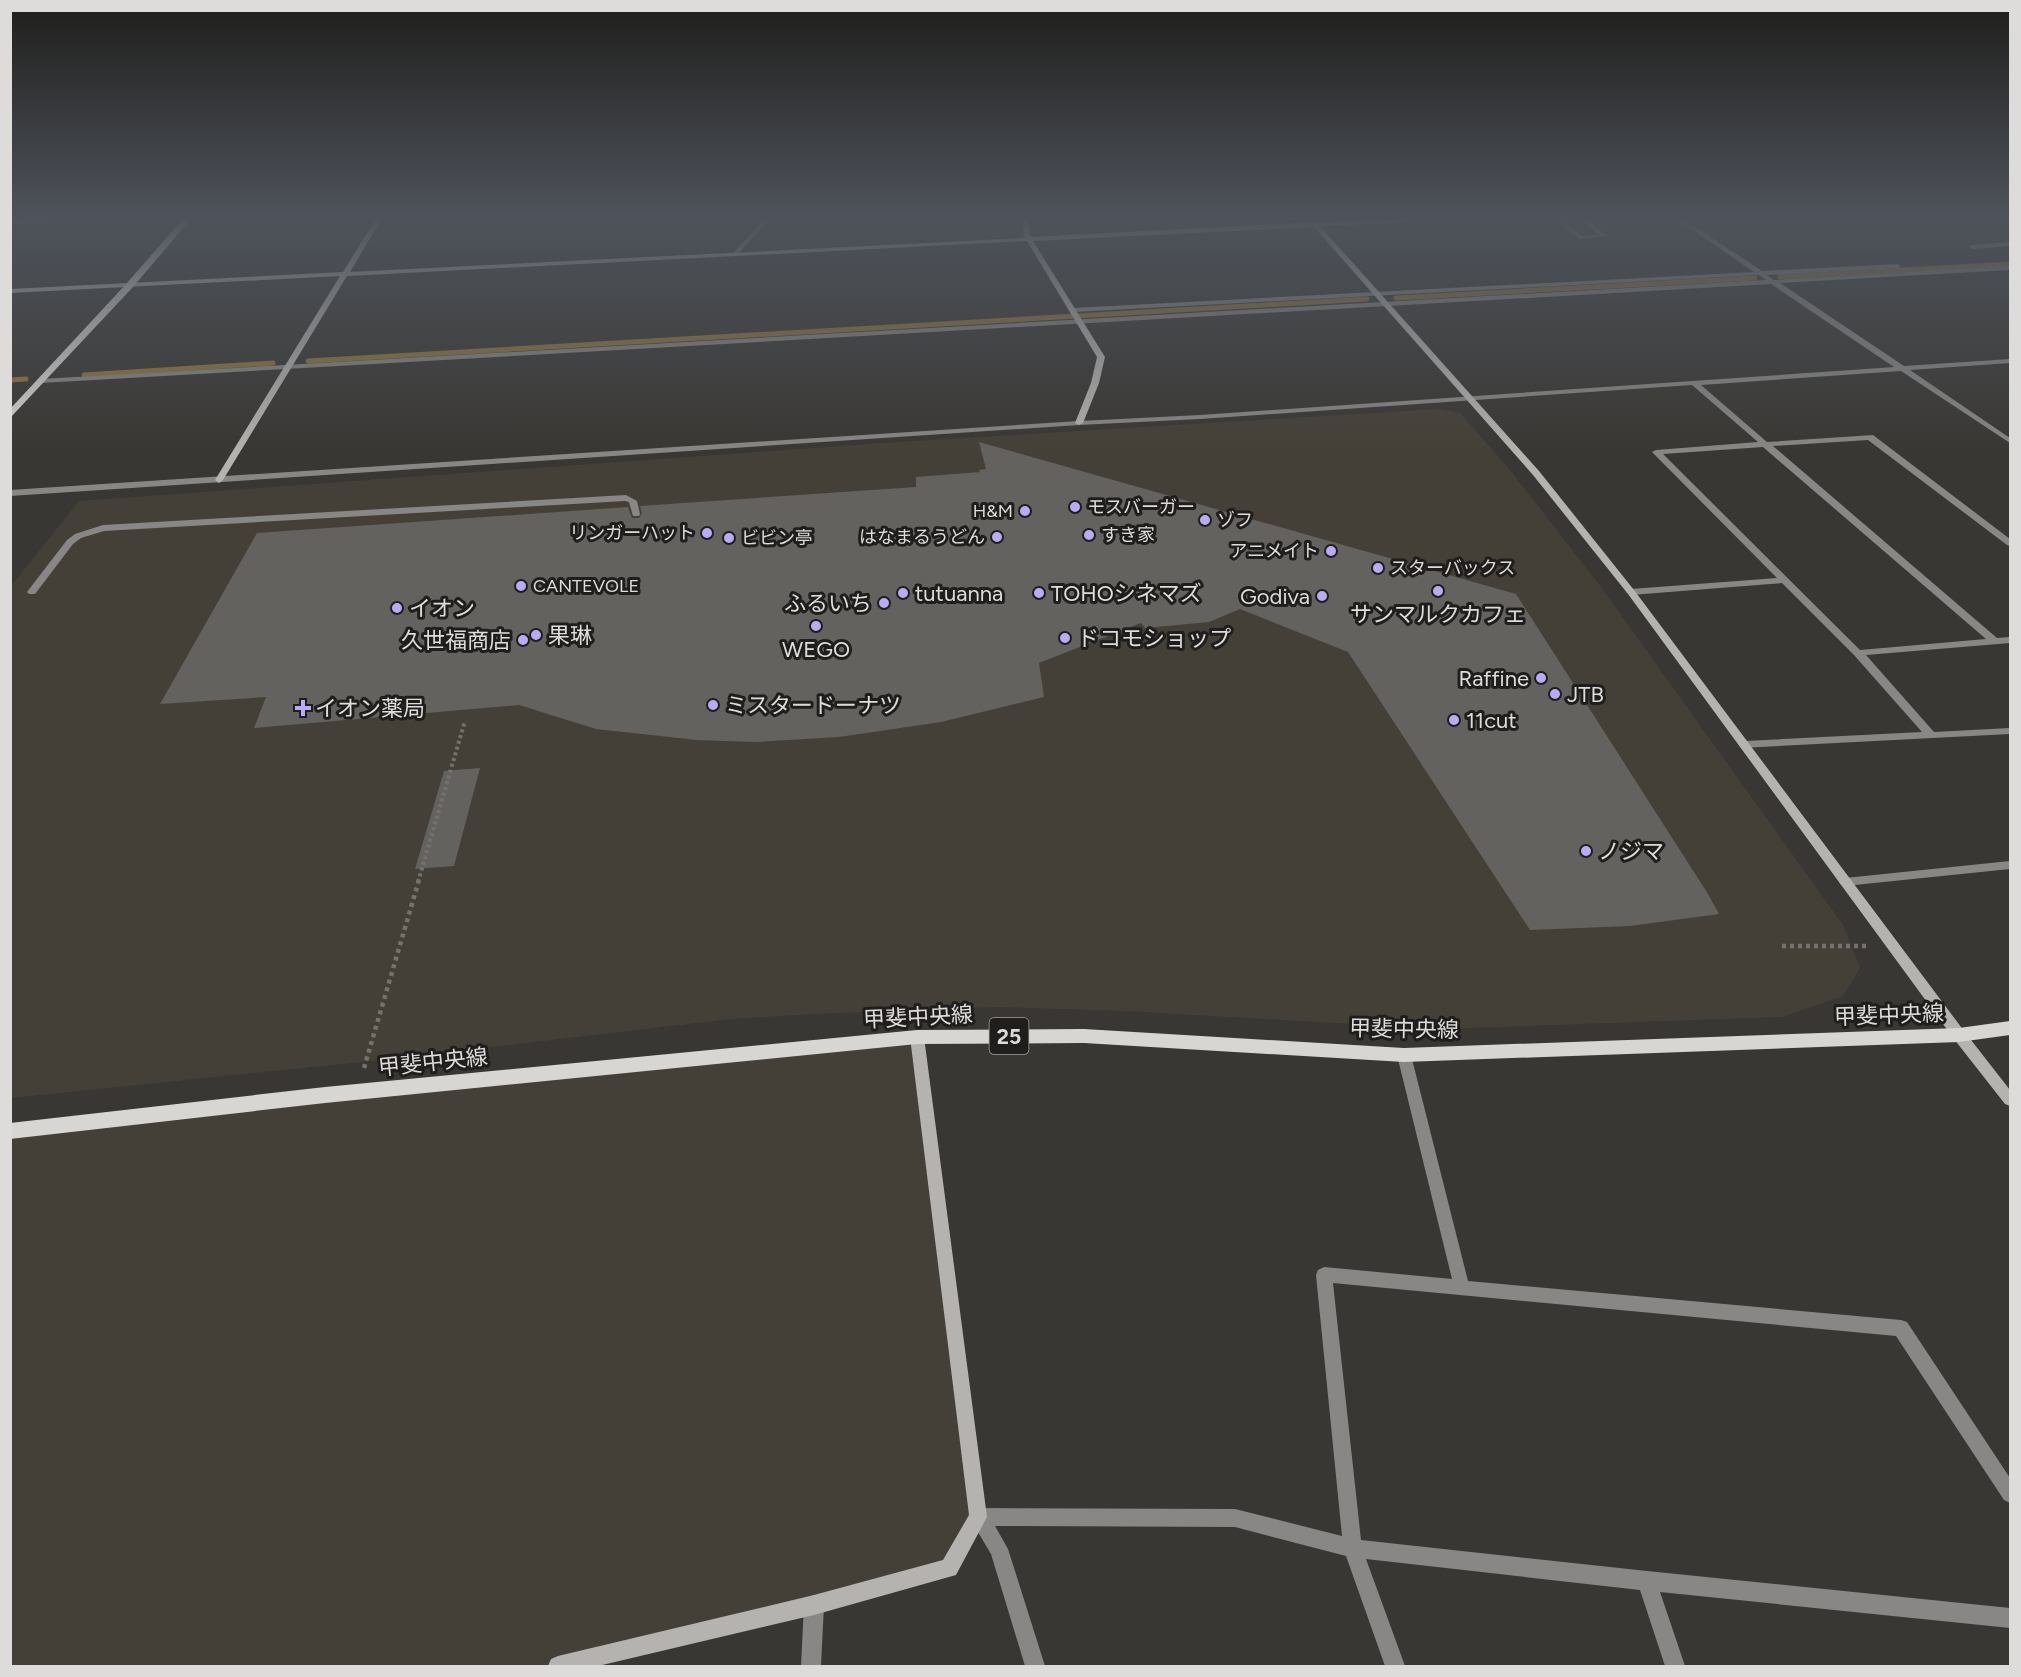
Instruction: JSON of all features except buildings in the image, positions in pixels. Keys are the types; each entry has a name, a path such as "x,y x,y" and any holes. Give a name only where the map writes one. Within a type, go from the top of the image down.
{"main road":[{"path":"10,415 118,298"},
{"name":"甲斐中央線","path":"10,1131 337,1094 917,1036 1084,1036 1404,1054 1959,1035 2010,1028"}],"street":[{"path":"219,480 330,298"},
{"path":"1067,298 1101,357 1095,383 1079,423"},
{"path":"1074,310 1296,298"},
{"path":"1381,298 1536,473 1631,592 1959,1035 2010,1100"},
{"path":"41,381 1487,298"},
{"path":"1799,298 2010,441"},
{"path":"10,494 1079,423 1200,417 2010,361"},
{"path":"1694,383 1994,641"},
{"path":"1931,735 1858,652 1656,452 1870,437 2010,543"},
{"path":"32,592 70,542 78,536 103,528 626,498 633,501 636,514"},
{"path":"1631,592 1785,580"},
{"path":"1858,652 2010,640"},
{"path":"1745,745 2010,731"},
{"path":"1845,882 2010,865"},
{"path":"917,1036 978,1517 999,1549 1035,1666"},
{"path":"1404,1054 1462,1288"},
{"path":"1395,1666 1353,1548 1324,1275 1901,1328 2010,1494"},
{"path":"978,1517 1235,1518 1353,1548 2010,1618"},
{"path":"558,1666 583,1663 814,1605 949,1568 978,1517"},
{"path":"1647,1581 1675,1666"},
{"path":"811,1666 814,1605"}],"path":[{"path":"362,1075 465,721"},
{"path":"1782,946 1871,946"}],"shaded area":[{"path":"1439,409 1460,413 1510,470 1601,587 1843,925 1860,968 1843,996 1782,1017 1442,1029 1126,1011 997,1007 811,1014 731,1019 362,1062 11,1098 11,586 79,501 882,443"},
{"path":"917,1037 978,1517 949,1568 814,1605 558,1666 11,1666 10,1131"}],"waterway":[{"path":"308,361 1367,299"},
{"path":"84,375 273,363"},
{"path":"10,380 26,379"}],"place":[{"name":"モスバーガー","path":"1075,507"},
{"name":"H&M","path":"1025,511"},
{"name":"ゾフ","path":"1205,520"},
{"name":"リンガーハット","path":"707,533"},
{"name":"すき家","path":"1089,535"},
{"name":"はなまるうどん","path":"997,537"},
{"name":"ビビン亭","path":"729,538"},
{"name":"アニメイト","path":"1331,551"},
{"name":"スターバックス","path":"1378,568"},
{"name":"CANTEVOLE","path":"521,586"},
{"name":"サンマルクカフェ","path":"1438,591"},
{"name":"tutuanna","path":"903,593"},
{"name":"TOHOシネマズ","path":"1039,593"},
{"name":"Godiva","path":"1322,596"},
{"name":"ふるいち","path":"884,603"},
{"name":"イオン","path":"397,608"},
{"name":"WEGO","path":"816,626"},
{"name":"果琳","path":"536,635"},
{"name":"ドコモショップ","path":"1065,638"},
{"name":"久世福商店","path":"523,640"},
{"name":"Raffine","path":"1541,678"},
{"name":"JTB","path":"1555,694"},
{"name":"ミスタードーナツ","path":"713,705"},
{"name":"イオン薬局","path":"303,708"},
{"name":"11cut","path":"1454,720"},
{"name":"ノジマ","path":"1586,851"}]}
